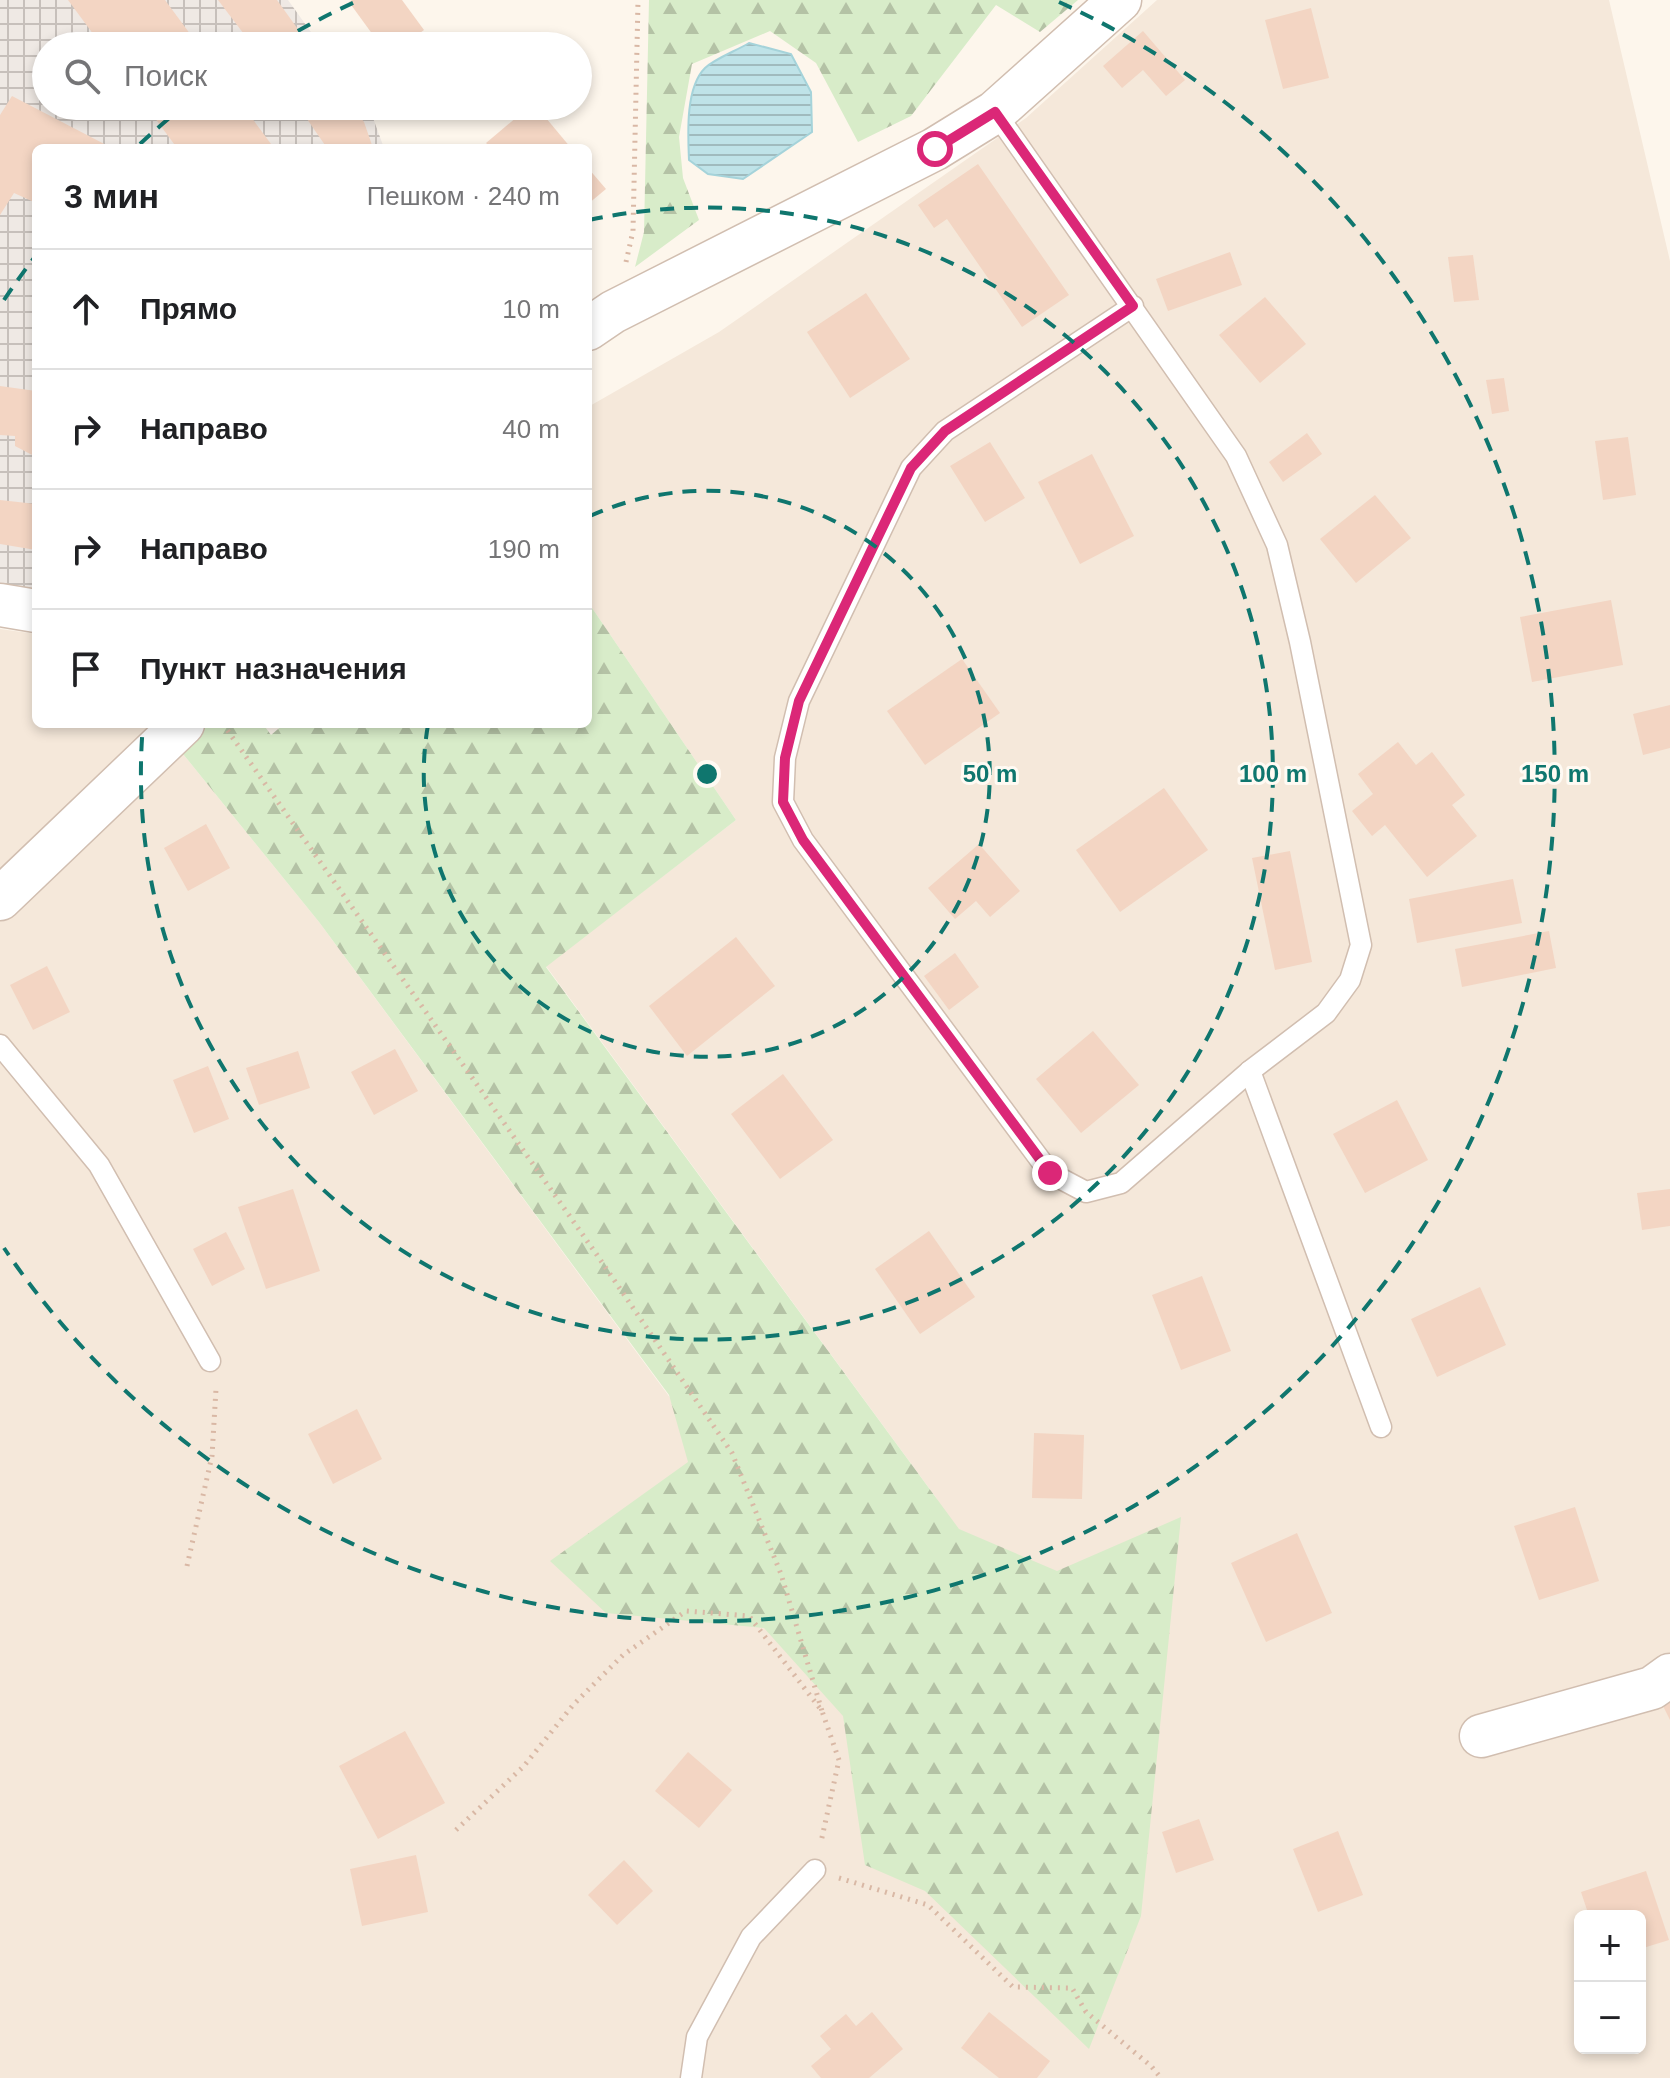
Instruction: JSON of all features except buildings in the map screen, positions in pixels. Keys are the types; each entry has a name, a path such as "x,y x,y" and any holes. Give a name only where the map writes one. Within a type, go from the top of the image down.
{"street":[{"path":"601,321 935,149 995,112 1120,0"},
{"path":"0,605 32,610"},
{"path":"0,899 179,728"},
{"path":"1481,1736 1652,1688 1670,1675"}],"lane":[{"path":"995,112 1133,306 1236,456 1277,545 1300,642 1361,945 1350,980 1326,1013 1250,1071 1121,1183 1086,1192 1050,1173 803,840 783,802 785,758 799,701 911,468 945,431 1133,306"},
{"path":"0,1045 99,1165 210,1361"},
{"path":"1250,1071 1381,1427"},
{"path":"691,2078 697,2037 751,1937 815,1870"}],"path":[{"path":"601,321 633,231 638,0"},
{"path":"226,728 597,1255 732,1453 781,1574 839,1760 815,1870 928,1905 1013,1987 1072,1988 1086,2012 1151,2066 1161,2078"},
{"path":"187,1566 212,1456 216,1384 210,1361"},
{"path":"456,1830 524,1766 573,1705 623,1655 686,1611 749,1616 822,1711"}],"shaded area":[{"path":"0,0 288,0 311,32 32,32 32,120 374,120 383,144 32,144 32,598 0,593"},
{"path":"1157,0 1609,0 1670,261 1670,2078 0,2078 0,629 32,633 32,728 158,728 179,749 319,922 671,1399 937,1499 546,966 736,820 592,608 592,405 719,332 1026,118"}],"green space":[{"path":"649,0 1078,0 1040,32 996,5 911,116 858,142 816,63 770,31 692,64 679,137 683,178 699,220 635,267 644,232"},
{"path":"592,608 736,820 546,967 959,1529 1057,1571 1181,1517 1141,1916 1089,2049 925,1891 865,1865 843,1716 764,1628 606,1613 550,1561 688,1462 669,1395 319,922 179,749 199,728 266,728 271,735 279,728 592,728"}],"water":[{"path":"749,43 791,54 811,92 812,132 743,179 708,174 689,160 689,112 694,87 705,68"}],"route":[{"path":"935,149 995,112 1133,306 945,431 911,468 799,701 785,758 783,802 803,840 1050,1173"}]}
